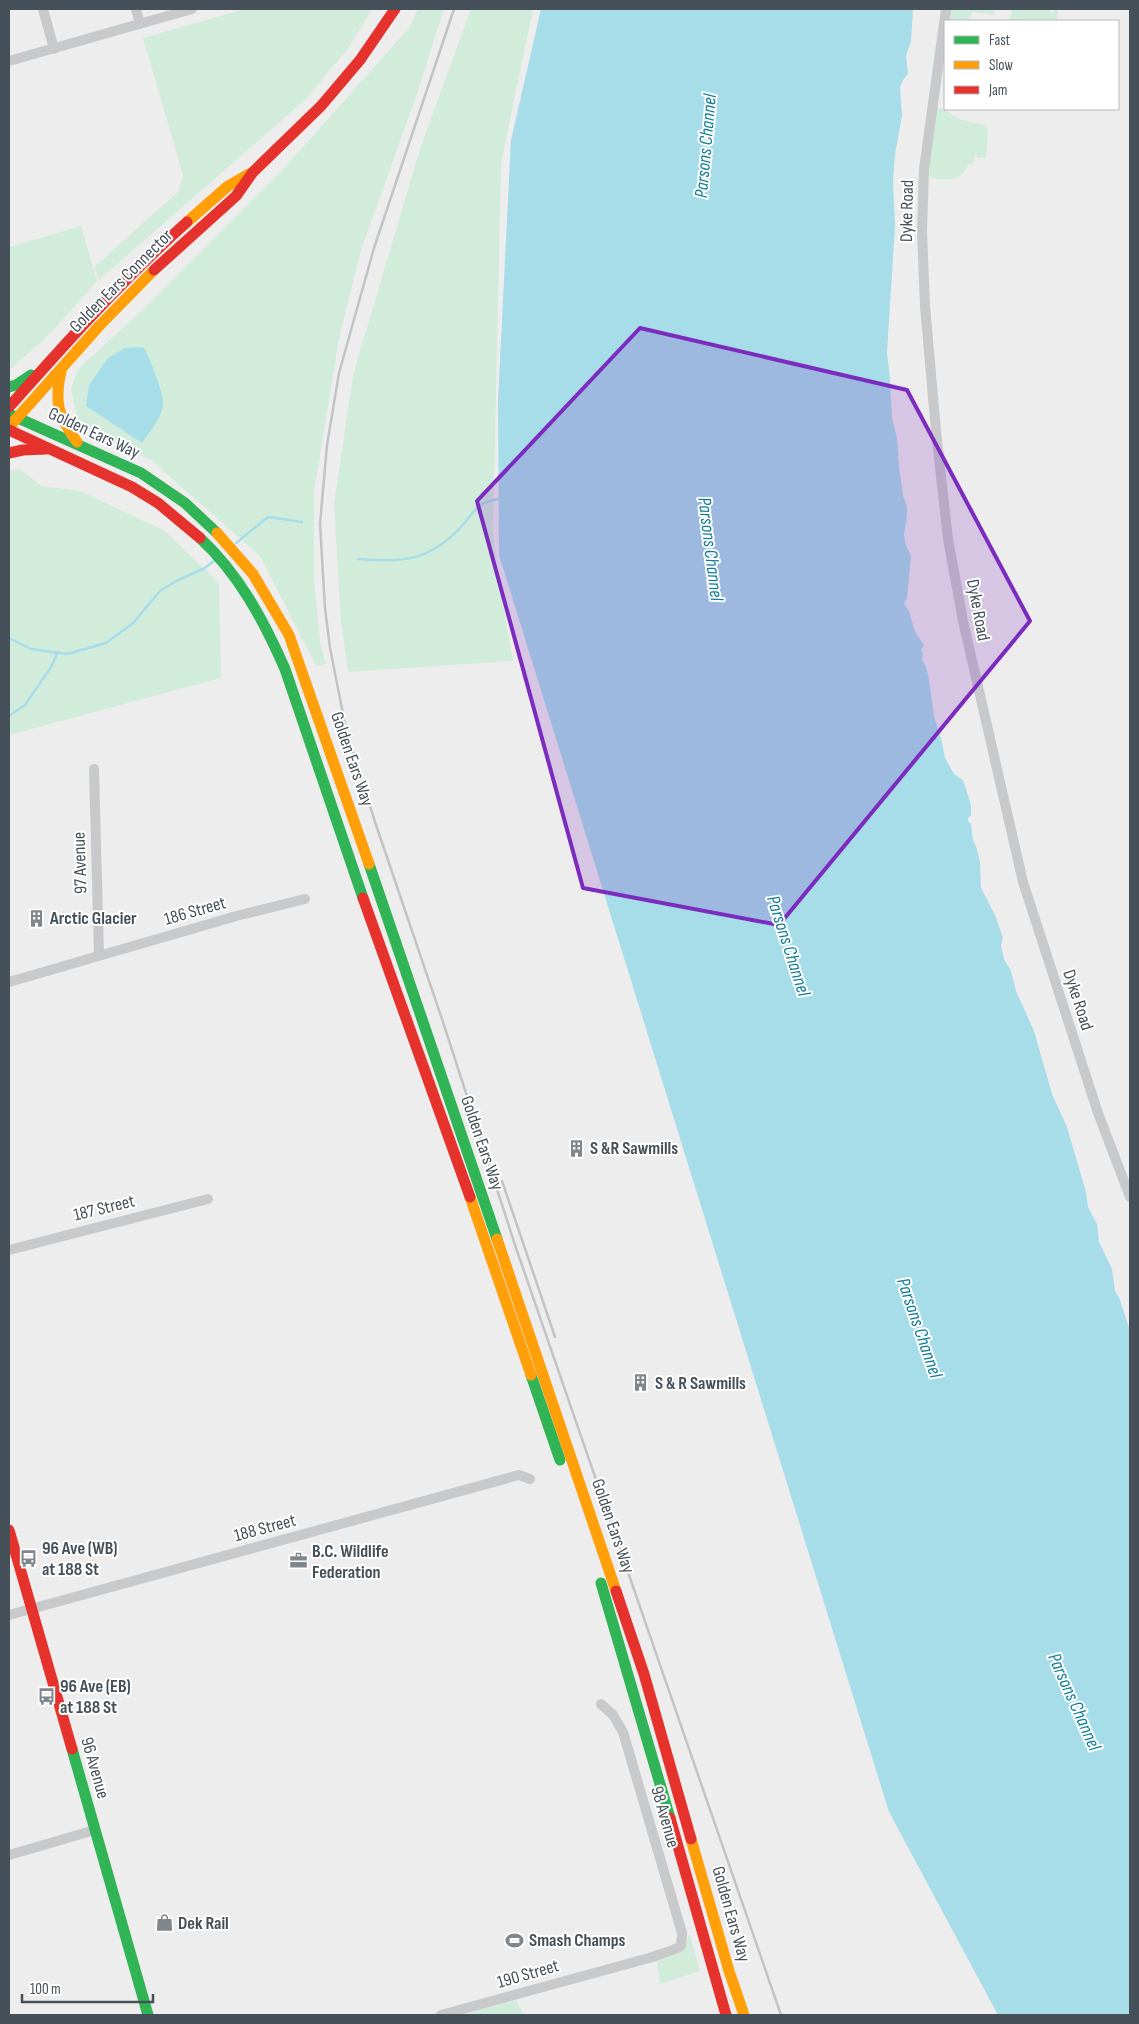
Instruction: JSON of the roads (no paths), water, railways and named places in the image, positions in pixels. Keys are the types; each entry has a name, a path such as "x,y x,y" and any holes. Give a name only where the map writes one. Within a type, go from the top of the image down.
{"main road":[{"name":"Golden Ears Connector","path":"9,429 13,416 62,367 100,324 166,259 236,196 253,172 321,106 360,60 395,9"},
{"name":"Golden Ears Connector","path":"9,407 88,318 150,255 228,186 253,172"},
{"path":"9,387 16,385 49,362"},
{"path":"62,367 55,393 58,411 64,425 78,444"},
{"name":"Golden Ears Way","path":"13,416 140,473 184,503 224,540 262,586 289,635 632,1636 654,1705 729,1971 744,2015"},
{"name":"Golden Ears Way","path":"9,429 125,483 174,515 217,554 242,586 274,643 285,669 394,990 452,1145 607,1598 726,2015"},
{"path":"9,453 31,449 49,449"},
{"name":"96 Avenue","path":"9,1530 148,2015"}],"street":[{"path":"43,9 54,48"},
{"path":"136,9 140,24"},
{"path":"9,62 192,9"},
{"name":"Dyke Road","path":"944,24 924,169 922,232 935,421 948,539 963,621 1024,882 1098,1113 1130,1197"},
{"name":"97 Avenue","path":"94,769 99,955"},
{"name":"186 Street","path":"9,982 99,955 305,899"},
{"name":"187 Street","path":"9,1250 208,1198"},
{"name":"188 Street","path":"9,1615 519,1475 530,1479"},
{"name":"98 Avenue","path":"601,1704 613,1715 623,1732 682,1933 681,1946"},
{"path":"9,1855 95,1830"},
{"name":"190 Street","path":"441,2015 649,1958 681,1946"}],"water":[{"name":"Parsons Channel","path":"541,9 913,9 911,41 906,56 908,74 900,87 902,116 895,154 893,181 895,226 887,352 892,418 897,438 903,496 907,506 904,534 911,556 907,598 904,604 909,611 915,632 924,645 921,650 922,660 926,666 934,716 945,758 954,774 963,780 971,805 971,815 968,821 971,824 973,840 980,862 981,888 995,915 1003,938 1001,945 1004,959 1011,971 1016,991 1034,1031 1052,1094 1067,1127 1086,1192 1088,1207 1097,1224 1099,1242 1112,1269 1115,1291 1119,1297 1130,1331 1130,2015 998,2015 889,1812 499,555 498,400 511,140"},
{"path":"125,348 144,348 147,353 163,400 160,415 142,443 86,406 89,385 107,359"}],"waterway":[{"path":"358,559 401,560 425,553 448,539 480,506 491,500 499,499"},
{"path":"236,543 268,517 302,522"},
{"path":"9,638 31,649 67,654 106,643 133,623 160,591 176,581 205,568 214,561"},
{"path":"9,716 25,705 51,667 58,652"}],"railway":[{"path":"454,9 374,248 339,373 327,445 320,524 325,608 330,648 346,729 375,822 443,1022 516,1248 781,2015"},
{"path":"502,1181 555,1337"}],"place":[{"name":"Arctic Glacier","path":"36,918"},
{"name":"S &R Sawmills","path":"576,1148"},
{"name":"S & R Sawmills","path":"641,1383"},
{"name":"96 Ave (WB) at 188 St","path":"28,1558"},
{"name":"B.C. Wildlife Federation","path":"298,1561"},
{"name":"96 Ave (EB) at 188 St","path":"46,1696"},
{"name":"Dek Rail","path":"164,1923"},
{"name":"Smash Champs","path":"515,1940"}]}
